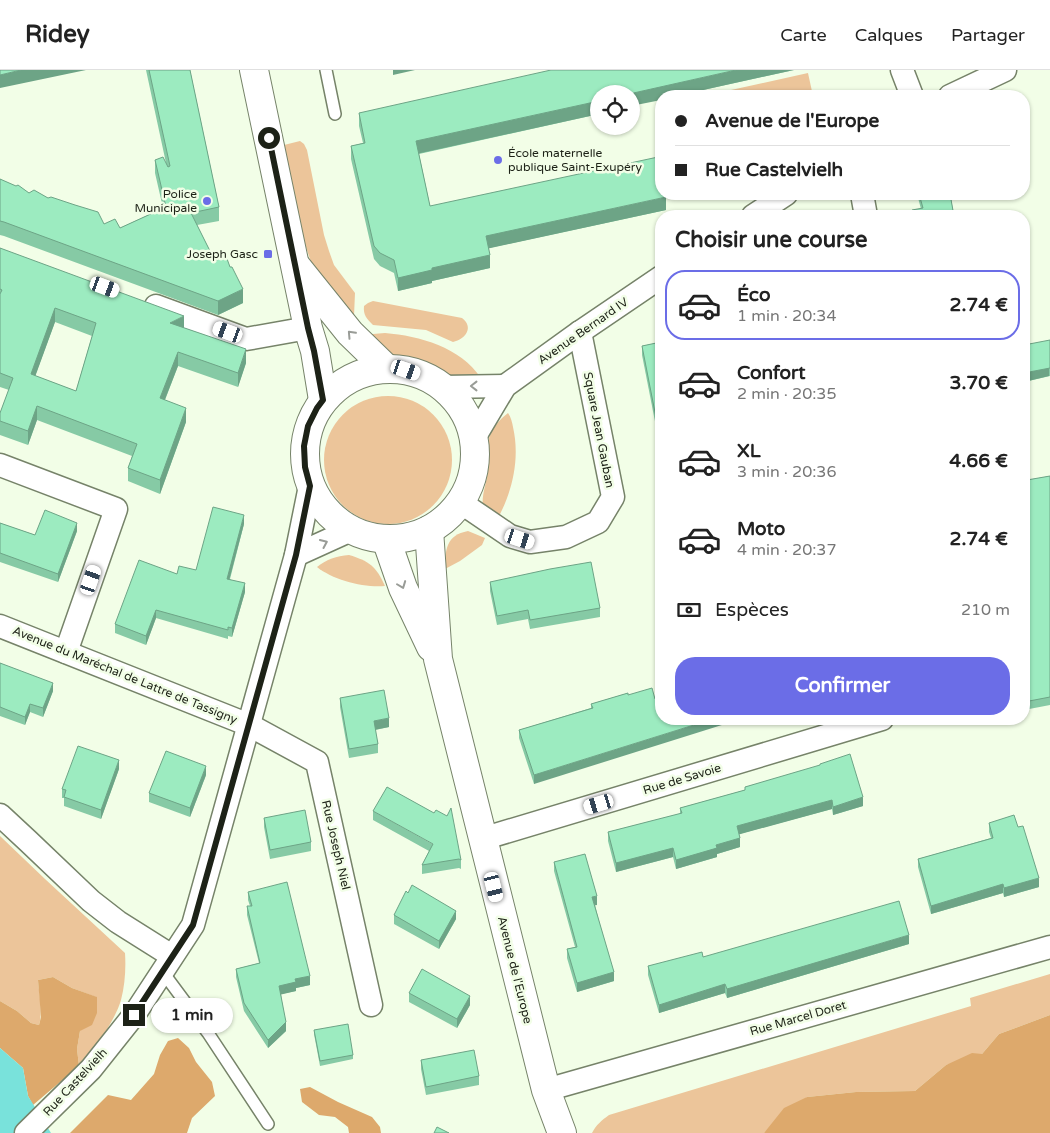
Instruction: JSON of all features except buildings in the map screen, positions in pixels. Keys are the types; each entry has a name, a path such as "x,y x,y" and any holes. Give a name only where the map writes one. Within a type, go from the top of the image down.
{"street":[{"path":"254,70 323,400"},
{"path":"902,70 910,90"},
{"path":"963,90 1005,70"},
{"path":"762,210 777,200"},
{"path":"295,264 350,333 386,368"},
{"name":"Avenue Bernard IV","path":"474,438 505,386 655,281"},
{"path":"136,299 246,339 308,328"},
{"name":"Square Jean Gauban","path":"460,502 510,536 530,542 566,537 598,522 613,497 580,332"},
{"path":"386,368 406,370 425,376 443,387 457,401 468,418 474,438 476,458 472,478 464,497 451,514 429,530 416,535 386,539 371,537 352,530 334,519 320,504 310,486 305,467 304,446 308,426 323,400 346,380 365,372 386,368"},
{"path":"443,387 505,386"},
{"path":"0,465 116,509 66,652"},
{"name":"Rue Castelvielh","path":"26,1133 90,1069 134,1015 193,925 296,555 310,486"},
{"path":"296,555 352,530"},
{"name":"Avenue de l'Europe","path":"429,530 438,659 546,1090 562,1133"},
{"name":"Avenue de l'Europe","path":"386,539 403,588 438,659"},
{"name":"Avenue du Maréchal de Lattre de Tassigny","path":"0,626 249,724"},
{"name":"Rue Joseph Niel","path":"249,724 317,762 371,1005"},
{"name":"Rue de Savoie","path":"482,839 862,725"},
{"path":"0,815 90,901 167,964"},
{"name":"Rue Marcel Doret","path":"546,1090 1050,947"}],"lane":[{"path":"326,70 335,114"},
{"path":"167,964 208,1032 268,1124"}],"shaded area":[{"path":"808,73 812,90 731,90"},
{"path":"300,141 307,150 324,235 334,265 355,293 354,316 312,265 302,235 284,145"},
{"path":"373,301 462,318 466,321 468,329 462,338 453,342 426,330 373,325 366,317 364,306"},
{"path":"385,333 425,340 451,351 472,367 481,378 455,380 434,368 409,359 388,357 361,335"},
{"path":"388,396 412,401 433,415 447,436 452,460 447,484 433,505 412,519 388,524 364,519 343,505 329,484 324,460 329,436 343,415 364,401"},
{"path":"508,413 512,421 515,439 514,474 508,496 498,518 483,508 483,498 488,469 489,438 497,424"},
{"path":"468,531 485,538 482,545 445,569 448,544 455,536"},
{"path":"349,555 371,565 385,586 368,586 349,582 331,576 317,567 332,558"},
{"path":"0,836 125,953 124,982 118,1008 103,1035 79,1066 77,1049 80,1031 96,997 72,988 53,977 38,980 41,1009 39,1025 31,1023 17,1011 0,1001"},
{"path":"1050,974 1050,1015 999,1034 982,1054 946,1065 915,1091 856,1092 807,1097 764,1133 592,1133 599,1123 609,1115 971,1006 970,998"},
{"path":"53,977 72,988 97,997 97,1013 92,1025 80,1031 77,1049 79,1066 33,1105 28,1096 23,1068 0,1048 0,1001 17,1011 31,1023 39,1025 41,1017 38,980"},
{"path":"1050,1015 1050,1133 764,1133 784,1108 807,1097 856,1092 915,1091 946,1065 972,1053 982,1054 999,1034"},
{"path":"178,1038 189,1048 196,1062 212,1082 215,1096 192,1118 187,1133 70,1133 108,1095 131,1100 154,1074 160,1055 168,1041"},
{"path":"310,1087 372,1117 380,1127 381,1133 349,1133 348,1127 335,1117 319,1115 302,1102 300,1089"}],"water":[{"path":"0,1048 23,1068 28,1096 51,1133 0,1133"}],"place":[{"name":"École maternelle publique Saint-Exupéry","path":"498,160"},
{"name":"Police Municipale","path":"207,201"},
{"name":"Joseph Gasc","path":"268,254"}],"route":[{"path":"134,1015 193,925 296,555 310,486 305,467 304,446 308,426 323,400 269,138"}]}
